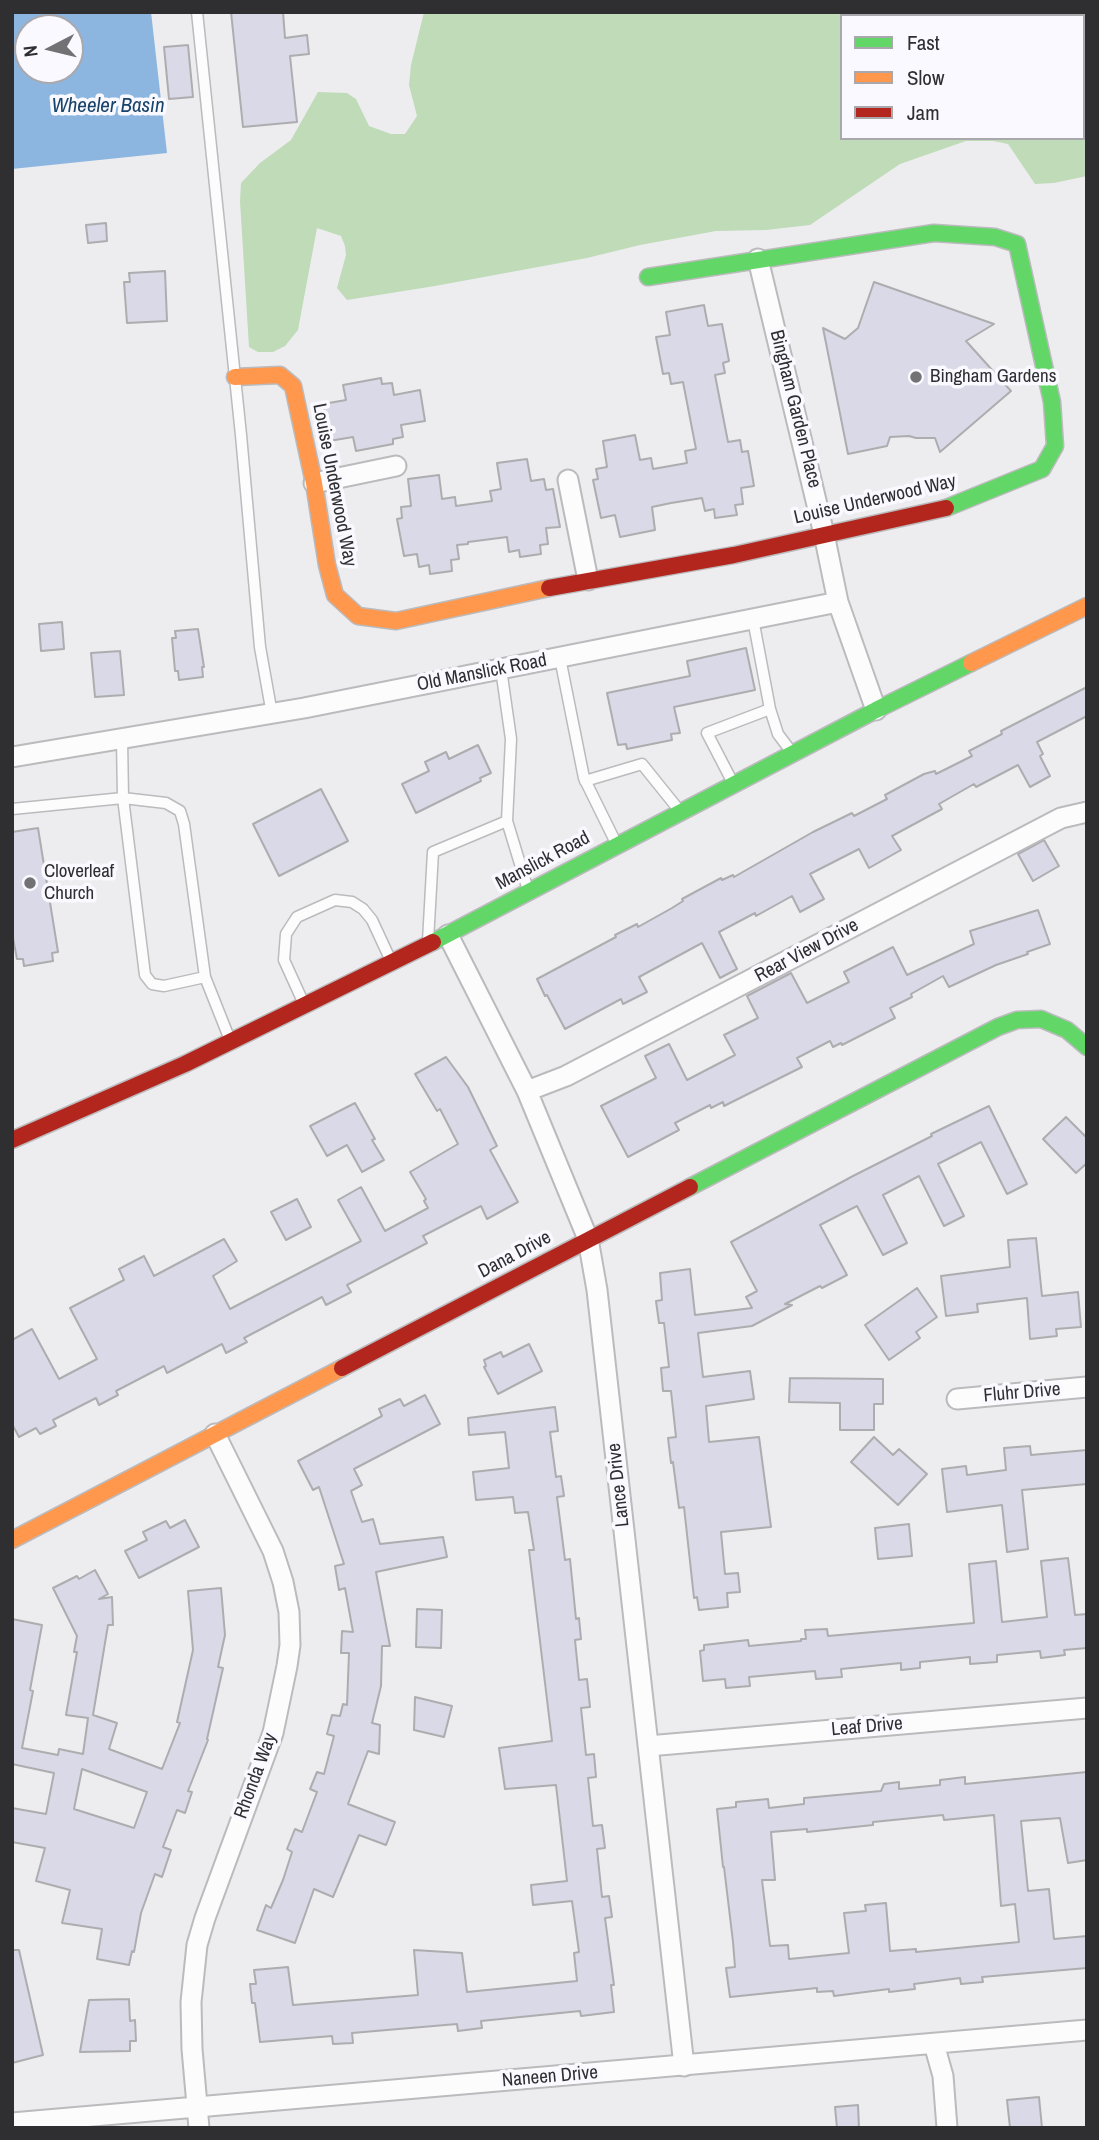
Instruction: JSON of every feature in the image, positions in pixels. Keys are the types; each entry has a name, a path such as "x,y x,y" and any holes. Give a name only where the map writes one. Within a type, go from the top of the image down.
{"street":[{"name":"Louise Underwood Way","path":"235,377 280,375 293,386 335,595 358,616 396,621 589,580 734,555 938,511 1042,469 1055,446 1052,402 1017,244 995,237 934,233 648,277"},
{"name":"Bingham Garden Place","path":"758,258 838,602"},
{"path":"314,483 396,466"},
{"path":"568,480 589,580"},
{"name":"Old Manslick Road","path":"12,757 272,714 838,602"},
{"path":"838,602 876,710"},
{"name":"Manslick Road","path":"12,1140 177,1068 304,1003 448,935 876,710 1087,606"},
{"name":"Rear View Drive","path":"527,1091 566,1076 1061,818 1087,812"},
{"name":"Lance Drive","path":"448,935 527,1091 588,1239 599,1303 684,2066"},
{"name":"Dana Drive","path":"12,1540 998,1027 1017,1020 1041,1019 1067,1030 1087,1048"},
{"name":"Fluhr Drive","path":"957,1399 1087,1387"},
{"name":"Rhonda Way","path":"198,2118 191,2002 197,1945 272,1733 289,1645 289,1612 273,1552 215,1434"},
{"name":"Leaf Drive","path":"648,1746 1087,1707"},
{"name":"Naneen Drive","path":"12,2123 198,2118 684,2066 1087,2030"},
{"path":"934,2044 943,2076 947,2128"}],"lane":[{"path":"197,12 260,647 272,714"},
{"path":"753,619 770,709 778,734 793,754"},
{"path":"561,657 585,781 617,846"},
{"path":"501,669 511,739 507,821 529,892"},
{"path":"734,785 707,733 770,709"},
{"path":"122,739 123,798 145,975 152,984 164,986 205,977"},
{"path":"585,781 642,764 681,813"},
{"path":"12,809 123,798 166,803 180,811 205,977 230,1042"},
{"path":"427,945 433,852 507,821"},
{"path":"304,1003 284,960 286,934 297,917 335,900 352,902 372,919 391,961"}],"green space":[{"path":"424,12 1087,12 1087,176 1035,184 1008,144 966,141 900,164 810,225 766,230 716,231 587,258 347,300 337,288 346,255 341,236 317,228 298,330 285,346 273,352 258,352 249,347 241,183 260,163 291,140 318,92 347,93 356,99 369,126 391,134 405,134 417,116 409,85"}],"water":[{"name":"Wheeler Basin","path":"12,12 151,12 167,153 12,169"}],"building":[{"path":"231,12 283,12 285,38 307,35 309,54 290,56 297,122 243,127"},
{"path":"188,45 193,97 169,99 164,47"},
{"path":"106,223 107,241 88,243 86,225"},
{"path":"165,271 167,321 127,323 124,282 130,282 129,273"},
{"name":"Bingham Gardens","path":"874,282 994,324 966,341 1011,391 940,452 935,438 909,436 890,437 887,446 848,454 823,328 845,339 858,328"},
{"path":"704,305 708,326 722,324 729,361 723,363 725,373 715,375 728,442 740,440 742,452 748,451 754,486 741,488 743,504 735,505 737,515 715,518 714,509 705,511 702,498 671,503 652,507 655,530 620,537 615,515 601,518 593,480 598,479 596,469 607,467 603,441 635,435 640,460 651,458 653,469 687,463 685,451 696,449 683,382 671,384 669,373 663,374 656,337 670,335 666,312"},
{"path":"381,378 382,384 392,383 394,395 420,390 425,421 401,425 403,437 393,439 393,444 356,451 353,437 329,441 323,404 346,400 343,385"},
{"path":"527,459 531,481 544,479 546,490 553,489 560,527 546,528 548,544 540,545 541,554 520,557 519,550 509,552 507,537 468,542 457,545 459,559 451,560 452,571 430,574 429,565 419,567 417,554 404,556 397,519 402,518 401,507 411,506 408,479 439,475 442,499 455,497 456,506 492,501 490,491 501,489 497,463"},
{"path":"62,622 64,649 41,651 39,624"},
{"path":"198,629 203,677 179,680 178,671 175,671 172,638 176,638 175,631"},
{"path":"746,648 755,690 674,707 680,733 671,734 672,740 627,749 626,744 618,745 607,693 690,676 687,661"},
{"path":"120,651 124,695 95,697 91,653"},
{"path":"1087,687 1087,716 1037,742 1043,754 1040,756 1050,776 1030,787 1018,765 976,787 974,784 939,804 942,809 892,836 901,850 869,868 859,849 810,874 824,899 800,912 792,896 719,932 737,969 720,978 702,943 639,977 647,992 623,1004 621,999 565,1029 537,979 616,937 615,935 637,924 638,927 721,878 734,877 813,832 852,813 854,816 887,799 885,795 924,774 935,771 936,774 972,756 969,751 1002,734 1001,731"},
{"path":"478,745 491,773 480,778 481,781 416,813 402,784 429,771 425,762 446,752 449,759"},
{"path":"321,789 348,841 279,876 253,824"},
{"name":"Cloverleaf Church","path":"38,828 58,952 52,953 53,961 24,966 23,959 17,959 12,933 12,832"},
{"path":"1044,840 1059,866 1033,881 1018,854"},
{"path":"1038,910 1050,944 949,987 943,976 890,1008 895,1018 842,1045 841,1043 833,1047 830,1041 797,1058 802,1067 724,1106 723,1102 711,1108 710,1105 675,1123 679,1130 628,1157 601,1106 656,1078 645,1056 669,1044 687,1080 735,1055 724,1035 758,1018 747,996 791,973 807,1003 849,982 844,972 893,947 907,975 974,944 970,931"},
{"path":"446,1057 468,1087 497,1146 490,1150 518,1202 487,1219 481,1206 423,1236 427,1243 347,1285 351,1292 326,1305 322,1297 244,1338 247,1342 226,1353 222,1344 167,1373 164,1366 116,1391 118,1395 99,1405 96,1398 53,1420 56,1426 40,1434 36,1428 19,1437 12,1424 12,1340 32,1329 59,1379 97,1359 70,1308 124,1280 119,1269 144,1256 154,1276 224,1239 237,1261 213,1276 230,1309 361,1241 338,1200 361,1187 385,1231 428,1208 424,1201 426,1199 410,1172 458,1144 440,1109 437,1111 415,1074"},
{"path":"355,1103 384,1160 362,1172 347,1145 327,1156 310,1126"},
{"path":"989,1106 1027,1184 1007,1194 981,1142 938,1164 964,1216 944,1226 919,1176 883,1195 907,1243 883,1255 857,1206 820,1225 847,1275 785,1304 792,1305 752,1326 698,1333 703,1377 750,1371 754,1399 706,1406 709,1442 759,1437 771,1527 721,1532 725,1574 738,1573 740,1592 727,1593 728,1607 699,1610 697,1597 694,1598 684,1507 679,1508 668,1438 676,1437 671,1391 663,1391 661,1368 669,1367 664,1323 659,1323 656,1301 662,1300 660,1273 690,1269 695,1315 752,1308 746,1297 757,1291 731,1242 932,1136 931,1134"},
{"path":"1066,1117 1087,1138 1087,1163 1076,1173 1043,1139"},
{"path":"297,1199 311,1227 286,1240 271,1212"},
{"path":"1036,1238 1042,1296 1078,1292 1081,1327 1056,1329 1057,1336 1030,1339 1027,1298 977,1304 978,1312 946,1316 941,1276 1010,1267 1008,1240"},
{"path":"917,1288 937,1317 916,1332 920,1338 889,1360 865,1325"},
{"path":"529,1344 542,1371 498,1394 484,1367 484,1360 501,1352 503,1357"},
{"path":"790,1378 883,1379 883,1404 874,1404 874,1430 840,1430 840,1403 789,1402"},
{"path":"425,1395 440,1424 354,1469 362,1485 351,1491 362,1522 373,1519 380,1544 443,1537 447,1557 376,1572 390,1646 382,1646 381,1686 372,1723 380,1725 379,1754 368,1751 348,1804 395,1822 386,1845 359,1835 333,1897 314,1889 295,1943 257,1930 266,1905 271,1908 283,1880 292,1852 287,1849 295,1829 302,1832 317,1792 310,1789 317,1772 324,1774 334,1736 327,1734 332,1715 340,1716 343,1704 347,1705 349,1653 341,1653 342,1631 353,1632 345,1588 339,1590 335,1566 344,1564 319,1487 313,1490 298,1461 382,1416 379,1409 400,1399 404,1406"},
{"path":"555,1407 558,1431 550,1432 556,1477 561,1476 564,1496 557,1497 565,1560 570,1559 576,1619 579,1618 581,1639 575,1640 579,1680 587,1679 590,1707 581,1708 586,1755 594,1754 596,1777 588,1778 593,1826 602,1825 605,1848 597,1849 602,1897 609,1896 612,1917 605,1918 614,1985 611,1985 614,2012 581,2016 580,2011 481,2021 482,2028 458,2031 457,2024 352,2033 353,2043 333,2044 332,2036 260,2042 250,1984 256,1984 254,1970 288,1967 293,2005 418,1995 414,1950 462,1953 467,1992 577,1981 574,1953 579,1952 572,1901 533,1905 531,1885 567,1881 556,1785 505,1789 499,1748 552,1741 529,1550 534,1550 528,1512 515,1513 513,1497 476,1500 473,1472 509,1468 505,1432 469,1435 468,1418"},
{"path":"874,1437 893,1455 899,1449 927,1474 898,1505 851,1462"},
{"path":"1030,1446 1031,1455 1087,1450 1087,1484 1022,1490 1028,1549 1007,1552 1002,1505 947,1512 942,1469 966,1466 967,1475 1006,1470 1004,1448"},
{"path":"185,1520 199,1547 139,1578 125,1551 147,1540 143,1532 166,1521 170,1528"},
{"path":"909,1524 912,1556 878,1559 875,1528"},
{"path":"1068,1558 1075,1615 1087,1614 1087,1648 1064,1650 1065,1655 1041,1658 1040,1651 997,1655 997,1662 970,1664 970,1657 920,1662 920,1668 901,1670 901,1663 841,1669 842,1677 816,1679 815,1671 749,1677 750,1686 726,1688 725,1679 703,1681 700,1651 704,1650 704,1645 748,1640 749,1646 801,1641 806,1639 805,1630 827,1629 828,1636 974,1623 969,1564 996,1561 1002,1622 1047,1617 1041,1561"},
{"path":"95,1570 108,1594 99,1599 112,1597 113,1625 108,1625 93,1715 117,1723 109,1749 162,1769 180,1723 177,1722 193,1650 188,1591 221,1588 225,1635 218,1667 223,1668 208,1740 188,1791 192,1792 185,1813 177,1810 163,1847 171,1850 162,1877 155,1874 141,1913 129,1965 97,1959 102,1929 62,1923 70,1890 36,1881 45,1848 12,1842 12,1808 46,1814 54,1773 12,1764 12,1619 42,1625 22,1748 58,1755 59,1749 83,1754 88,1718 66,1715 77,1652 74,1652 77,1636 53,1588 77,1576 79,1579","holes":["82,1769 147,1792 134,1828 74,1809"]},
{"path":"417,1609 442,1610 441,1648 416,1647"},
{"path":"415,1697 452,1706 444,1737 414,1730"},
{"path":"1087,1772 1087,1860 1068,1863 1060,1818 1021,1821 1028,1891 1049,1889 1054,1939 1087,1936 1087,1968 982,1977 983,1982 961,1984 960,1978 914,1984 915,1989 889,1992 889,1989 834,1996 833,1991 817,1992 817,1988 730,1997 726,1968 735,1967 717,1809 736,1807 736,1802 768,1799 769,1808 804,1804 804,1798 881,1791 884,1784 899,1782 899,1789 940,1785 940,1780 965,1777 965,1784","holes":["943,1815 944,1820 994,1815 1001,1906 1015,1904 1019,1942 916,1952 916,1949 890,1951 886,1903 865,1905 866,1911 844,1913 849,1953 789,1959 788,1945 770,1946 762,1880 775,1880 771,1832 807,1829 807,1832"]},
{"path":"12,1950 19,1950 43,2055 12,2063"},
{"path":"129,1999 130,2021 135,2020 136,2041 130,2041 130,2051 80,2052 89,2000"},
{"path":"1039,2097 1042,2128 1010,2128 1007,2100"},
{"path":"858,2105 859,2128 837,2128 835,2107"}],"traffic: fast":[{"path":"648,277 934,233 995,237 1017,244 1052,402 1055,446 1042,469 946,508"},
{"path":"433,942 971,663"},
{"path":"690,1187 998,1027 1017,1020 1041,1019 1067,1030 1087,1047"}],"traffic: slow":[{"path":"235,377 280,375 293,386 335,595 358,616 396,621 549,588"},
{"path":"971,663 1087,606"},
{"path":"12,1540 342,1368"}],"traffic: jam":[{"path":"549,588 734,555 946,508"},
{"path":"12,1140 185,1064 433,942"},
{"path":"342,1368 690,1187"}],"place":[{"name":"Bingham Gardens","path":"916,377"},
{"name":"Cloverleaf Church","path":"30,883"}]}
